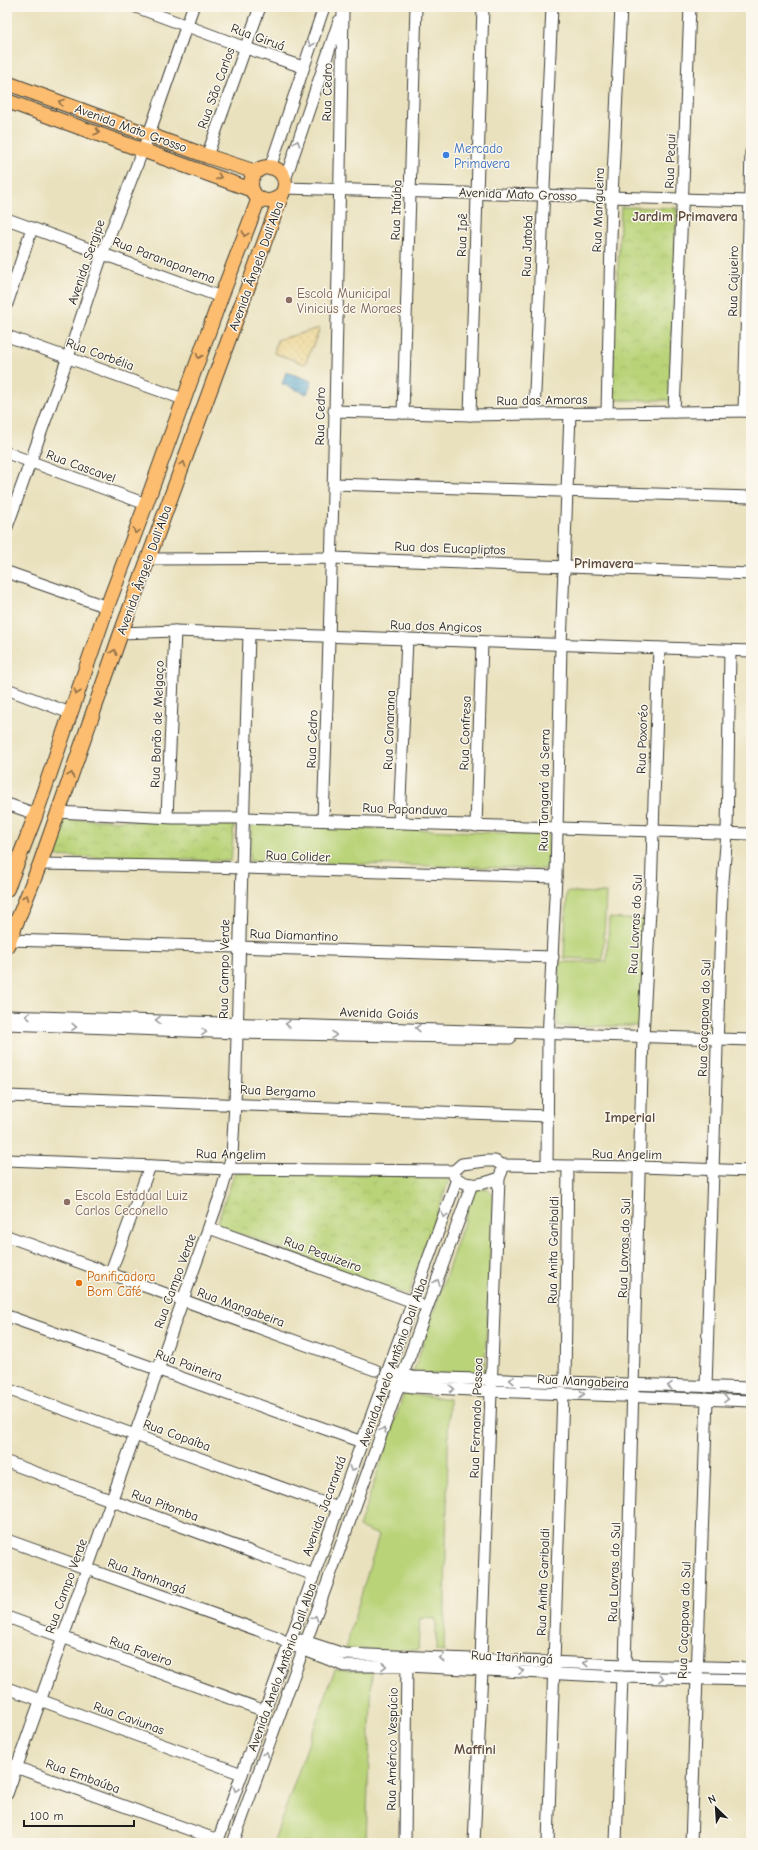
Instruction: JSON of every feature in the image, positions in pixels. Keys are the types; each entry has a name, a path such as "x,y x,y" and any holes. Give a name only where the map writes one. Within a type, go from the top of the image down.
{"main road":[{"name":"Avenida Mato Grosso","path":"7,83 207,156 256,172"},
{"name":"Avenida Mato Grosso","path":"7,101 143,149 256,194"},
{"path":"262,168 270,168 279,171 284,187 270,201 256,194 251,184 256,172 262,168"},
{"name":"Avenida Ângelo Dall'Alba","path":"8,943 40,864 121,633 284,187"},
{"name":"Avenida Ângelo Dall'Alba","path":"8,884 36,814 106,607 156,477 256,194"},
{"path":"156,477 166,476 172,480 175,486"},
{"path":"129,550 136,558 142,560 148,559"},
{"path":"24,847 28,860 33,863 40,864"}],"street":[{"name":"Rua Giruá","path":"136,7 246,48 303,67"},
{"name":"Avenida Sergipe","path":"7,527 68,357 103,252 149,134 193,7"},
{"name":"Rua São Carlos","path":"207,156 260,7"},
{"path":"270,168 324,7"},
{"name":"Rua Itaúba","path":"403,413 416,7"},
{"name":"Rua Ipê","path":"470,415 483,7"},
{"name":"Rua Jatobá","path":"534,414 552,7"},
{"name":"Rua Mangueira","path":"607,413 612,197 620,7"},
{"name":"Rua Pequi","path":"674,412 690,7"},
{"name":"Avenida Ângelo Dall'Alba","path":"284,187 344,9"},
{"name":"Rua Cedro","path":"324,820 333,558 334,411 344,9"},
{"name":"Rua Cajueiro","path":"748,411 751,152"},
{"name":"Avenida Mato Grosso","path":"284,187 339,190 750,201"},
{"name":"Rua Paranapanema","path":"7,219 103,252 221,296"},
{"path":"7,304 32,228"},
{"name":"Rua Corbélia","path":"7,336 183,399"},
{"name":"Rua das Amoras","path":"334,411 470,415 748,411"},
{"name":"Rua Tangará da Serra","path":"547,1166 548,1035 556,877 561,645 570,414"},
{"name":"Rua Cascavel","path":"7,453 146,504"},
{"path":"334,484 751,497"},
{"name":"Rua dos Eucapliptos","path":"148,559 333,558 751,574"},
{"path":"7,572 106,607"},
{"name":"Rua dos Angicos","path":"121,633 175,631 751,651"},
{"name":"Rua Barão de Melgaço","path":"167,817 175,631"},
{"name":"Rua Campo Verde","path":"7,1794 12,1766 40,1701 209,1228 232,1156 235,1104 249,634"},
{"name":"Rua Canarana","path":"399,823 407,638"},
{"name":"Rua Confresa","path":"476,826 482,642"},
{"name":"Rua Poxoréo","path":"653,831 659,648"},
{"name":"Rua Caçapava do Sul","path":"706,1387 722,893 727,833 730,650"},
{"path":"7,690 70,712"},
{"path":"7,804 36,814"},
{"name":"Rua Papanduva","path":"57,812 167,817 324,820 751,834"},
{"name":"Rua Lavras do Sul","path":"625,1665 643,1040 653,831"},
{"name":"Rua Colider","path":"40,864 556,877"},
{"name":"Rua Diamantino","path":"8,943 553,957"},
{"name":"Avenida Goiás","path":"7,1016 237,1028"},
{"name":"Avenida Goiás","path":"7,1024 548,1035 718,1042 751,1040"},
{"name":"Avenida Goiás","path":"718,1042 751,1046"},
{"name":"Rua Bergamo","path":"7,1096 548,1116"},
{"name":"Rua Angelim","path":"7,1160 229,1169 456,1175 462,1164 495,1161 502,1165 640,1167 751,1171"},
{"name":"Rua Fernando Pessoa","path":"474,1843 498,1178 502,1171 502,1165"},
{"path":"110,1274 150,1166"},
{"name":"Rua Anita Garibaldi","path":"548,1843 564,1388 568,1167"},
{"path":"456,1175 463,1182 472,1184 484,1184 498,1178"},
{"name":"Avenida Jacarandá","path":"217,1841 386,1377 456,1175"},
{"name":"Avenida Anelo Antônio Dall Alba","path":"233,1843 305,1646 407,1381 427,1307 472,1184"},
{"name":"Rua Pequizeiro","path":"209,1228 427,1307"},
{"name":"Rua Mangabeira","path":"7,1236 375,1370 380,1369 386,1377 491,1391 634,1386 751,1388"},
{"name":"Rua Paineira","path":"7,1316 362,1442"},
{"name":"Rua Mangabeira","path":"407,1381 491,1380 633,1397 751,1400"},
{"name":"Rua Copaíba","path":"7,1389 338,1508"},
{"name":"Rua Caçapava do Sul","path":"691,1843 696,1666 707,1399"},
{"name":"Rua Pitomba","path":"7,1462 314,1575"},
{"name":"Rua Itanhangá","path":"7,1540 87,1570 277,1637 290,1640 345,1666 407,1661 554,1667 625,1665 751,1668"},
{"name":"Rua Faveiro","path":"7,1617 265,1711"},
{"name":"Rua Américo Vespúcio","path":"405,1843 407,1661"},
{"name":"Rua Itanhangá","path":"554,1667 622,1677 751,1680"},
{"path":"616,1843 622,1677"},
{"name":"Rua Caviunas","path":"7,1688 242,1774"},
{"name":"Rua Embaúba","path":"12,1766 217,1841"}],"green space":[{"path":"621,207 677,208 670,400 611,400"},
{"path":"58,819 234,823 231,861 44,856"},
{"path":"252,823 549,835 548,869 249,861"},
{"path":"567,892 606,893 603,960 564,958"},
{"path":"609,918 648,920 643,1026 557,1026 559,962 607,962"},
{"path":"235,1172 450,1177 408,1295 216,1225"},
{"path":"480,1188 487,1189 494,1196 484,1377 413,1373 475,1190"},
{"path":"404,1393 449,1399 444,1652 436,1651 436,1619 420,1618 418,1650 345,1649 379,1535 359,1527"},
{"path":"335,1669 372,1672 366,1843 273,1843"}],"sand":[{"path":"320,328 305,364 274,353 277,340"}],"water":[{"path":"286,372 312,381 307,394 282,384"}],"place":[{"name":"Mercado Primavera","path":"446,155"},
{"name":"Escola Municipal Vinicius de Moraes","path":"289,300"},
{"name":"Escola Estadual Luiz Carlos Ceconello","path":"67,1202"},
{"name":"Panificadora Bom Café","path":"79,1283"}],"district":[{"name":"Jardim Primavera","path":"685,216"},
{"name":"Primavera","path":"604,563"},
{"name":"Imperial","path":"630,1117"},
{"name":"Maffini","path":"475,1749"}]}
